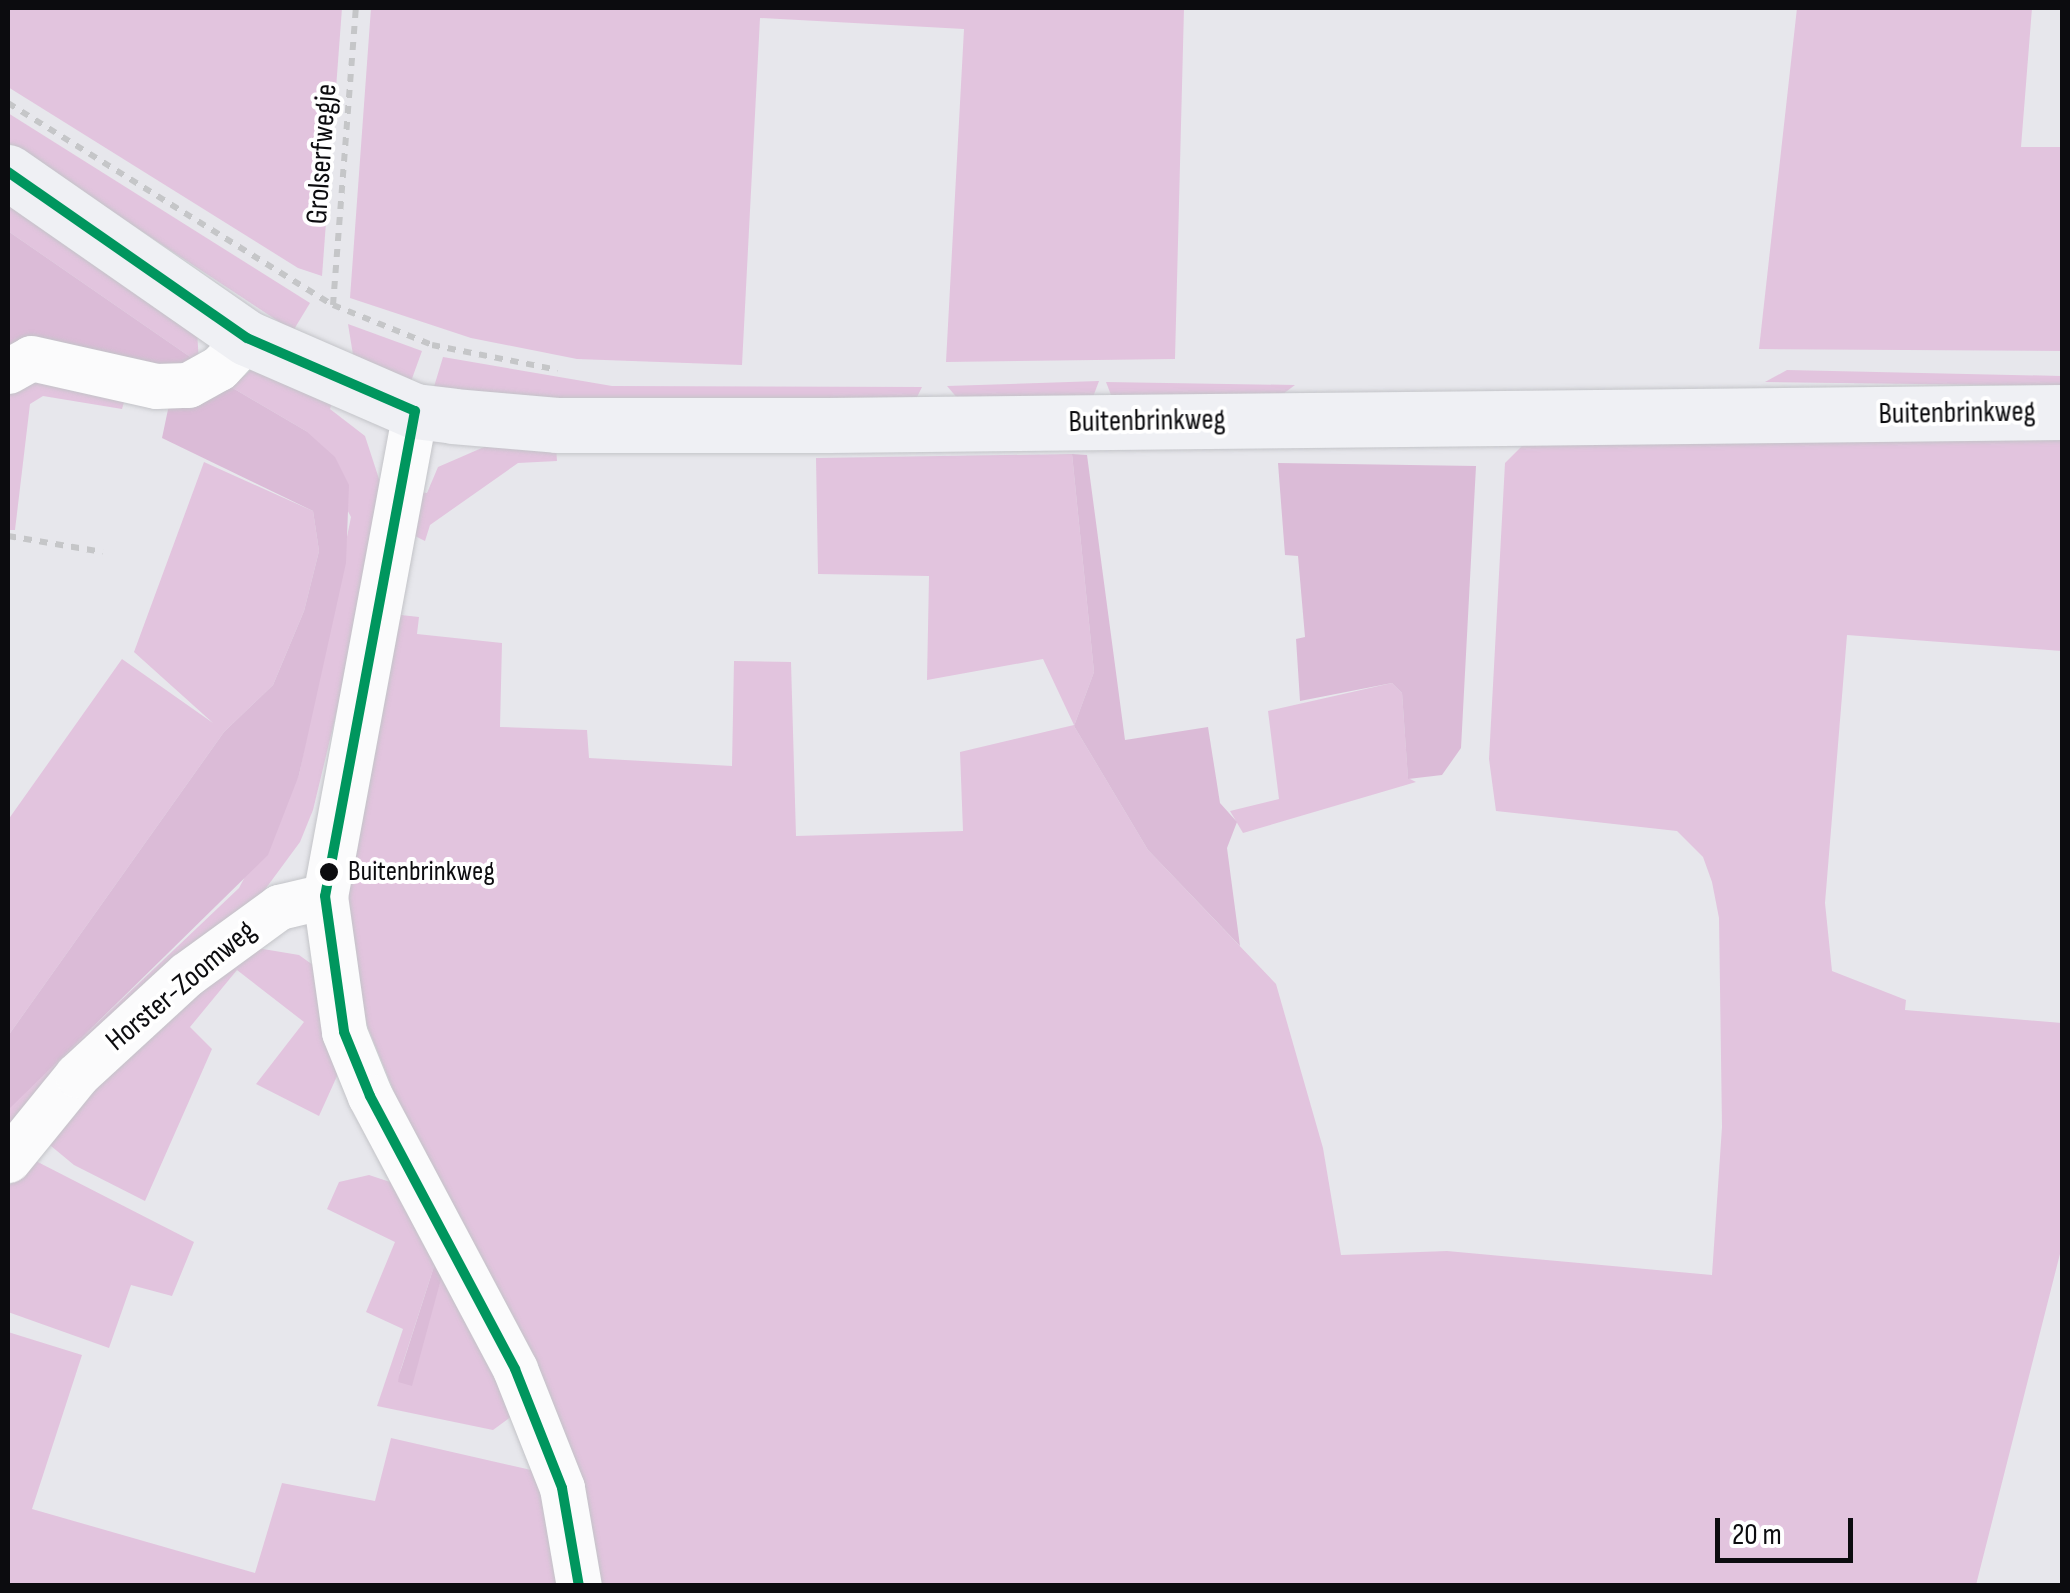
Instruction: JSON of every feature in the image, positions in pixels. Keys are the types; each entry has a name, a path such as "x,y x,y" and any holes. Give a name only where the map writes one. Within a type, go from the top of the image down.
{"main road":[{"name":"Buitenbrinkweg","path":"8,172 246,338 416,411 557,425 2062,412"}],"street":[{"path":"8,371 32,358 172,388 202,381 246,338"},
{"path":"416,411 324,896 344,1032 370,1096 515,1370 562,1488 579,1586"},
{"name":"Horster-Zoomweg","path":"8,1160 77,1075 187,974 279,907 324,896"}],"path":[{"name":"Grolserfwegje","path":"8,103 333,305 356,8"},
{"path":"8,536 102,552"}],"shaded area":[{"path":"8,8 342,8 322,276 298,268 8,87"},
{"path":"371,8 1184,8 1175,359 946,362 964,29 760,18 742,365 577,359 471,338 350,298"},
{"path":"1797,8 2032,8 2021,147 2062,147 2062,351 1759,349"},
{"path":"8,113 310,303 293,331 8,143"},
{"path":"8,202 197,331 199,363 8,231"},
{"path":"8,231 199,363 196,368 8,354"},
{"path":"348,324 422,351 410,384 355,367"},
{"path":"443,357 612,386 922,387 915,401 679,406 433,390"},
{"path":"252,369 332,402 330,409 365,436 381,485 359,619 313,810 300,842 258,899 8,1137 8,1110 15,1101 239,888 299,775 351,517 306,431 231,387"},
{"path":"1787,370 2062,376 2062,386 1765,382"},
{"path":"24,377 128,389 122,409 43,396 30,404 15,530 8,530 8,392"},
{"path":"1099,381 1093,397 959,400 947,386"},
{"path":"1106,382 1295,385 1283,394 1111,395"},
{"path":"231,387 306,431 335,457 349,485 346,563 299,775 268,855 8,1110 8,1036 224,732 273,685 304,611 319,551 313,511 162,438 170,400 204,399"},
{"path":"2062,434 2062,651 1847,635 1825,903 1832,971 1906,1000 1905,1010 2062,1023 2062,1246 1976,1585 595,1585 368,1028 349,959 346,895 392,614 419,617 417,634 502,643 500,727 587,730 589,758 732,766 734,661 791,662 796,836 963,831 960,752 1074,725 1043,659 927,680 929,576 818,574 816,458 1072,454 1094,672 1074,726 1148,850 1276,984 1323,1148 1341,1255 1447,1251 1712,1275 1722,1127 1719,918 1712,882 1703,857 1677,831 1496,811 1489,759 1505,463 1530,438"},
{"path":"491,444 556,446 557,461 518,463 430,525 425,541 411,534 420,492 427,493 438,467"},
{"path":"1072,454 1087,455 1125,740 1208,727 1220,803 1237,822 1227,848 1240,946 1148,850 1074,726 1094,672"},
{"path":"204,462 313,511 319,551 304,611 273,685 224,732 8,1036 8,820 122,659 213,723 134,652"},
{"path":"1278,463 1476,466 1461,748 1442,775 1408,779 1402,693 1392,683 1300,701 1296,639 1305,637 1298,556 1285,555"},
{"path":"1392,683 1402,693 1408,778 1416,782 1243,833 1230,811 1279,799 1268,711"},
{"path":"257,948 299,955 313,965 342,1065 319,1116 256,1084 304,1022 237,970 190,1027 212,1049 145,1201 74,1165 45,1141 124,1052"},
{"path":"28,1157 194,1242 172,1296 131,1285 109,1348 8,1312 8,1188"},
{"path":"369,1175 393,1183 437,1257 399,1375 444,1268 516,1413 493,1430 377,1406 403,1329 366,1312 395,1242 327,1209 339,1182"},
{"path":"437,1257 444,1268 412,1386 398,1382 399,1376"},
{"path":"8,1332 82,1355 32,1509 255,1573 282,1483 375,1501 391,1438 540,1472 565,1585 8,1585"}],"transit line":[{"path":"8,172 247,338 415,411"},
{"path":"415,411 325,896 344,1032 370,1096 515,1369 562,1488 579,1586"}],"place":[{"name":"Buitenbrinkweg","path":"329,872"}]}
